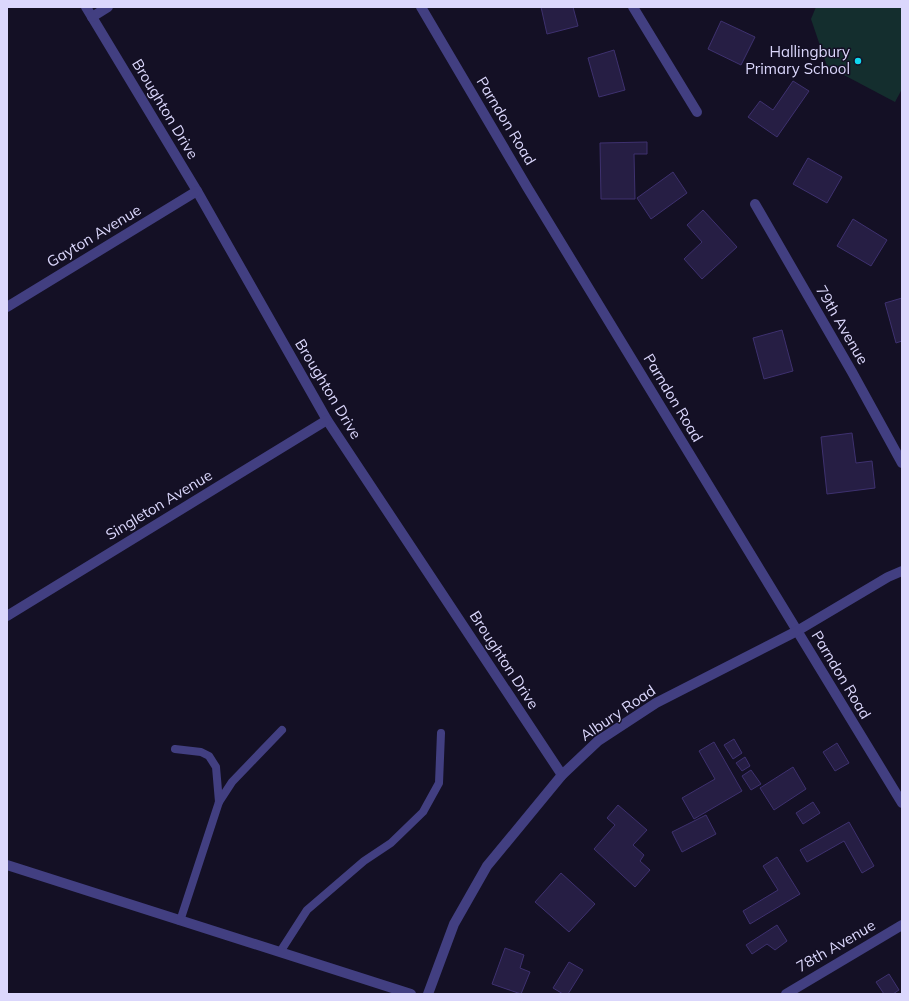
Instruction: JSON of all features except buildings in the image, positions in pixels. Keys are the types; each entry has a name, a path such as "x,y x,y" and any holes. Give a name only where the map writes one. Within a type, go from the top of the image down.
{"street":[{"name":"Broughton Drive","path":"86,7 198,192 327,420 562,775"},
{"path":"92,17 108,7"},
{"name":"Parndon Road","path":"421,7 527,187 902,803"},
{"path":"633,7 697,112"},
{"name":"Gayton Avenue","path":"7,307 198,192"},
{"name":"79th Avenue","path":"755,204 852,372 902,463"},
{"name":"Singleton Avenue","path":"7,616 327,420"},
{"name":"Albury Road","path":"428,994 454,924 487,866 562,775 598,741 656,703 797,631 888,577 902,571"},
{"path":"7,865 411,994"},
{"name":"78th Avenue","path":"786,994 902,925"}],"lane":[{"path":"180,921 219,802 232,782 282,730"},
{"path":"280,952 307,910 364,861 391,843 423,812 439,783 441,733"},
{"path":"175,749 201,752 209,756 216,767 219,802"}],"green space":[{"path":"816,7 902,7 902,89 895,102 827,66 811,19"}],"place":[{"name":"Hallingbury Primary School","path":"858,61"}]}
